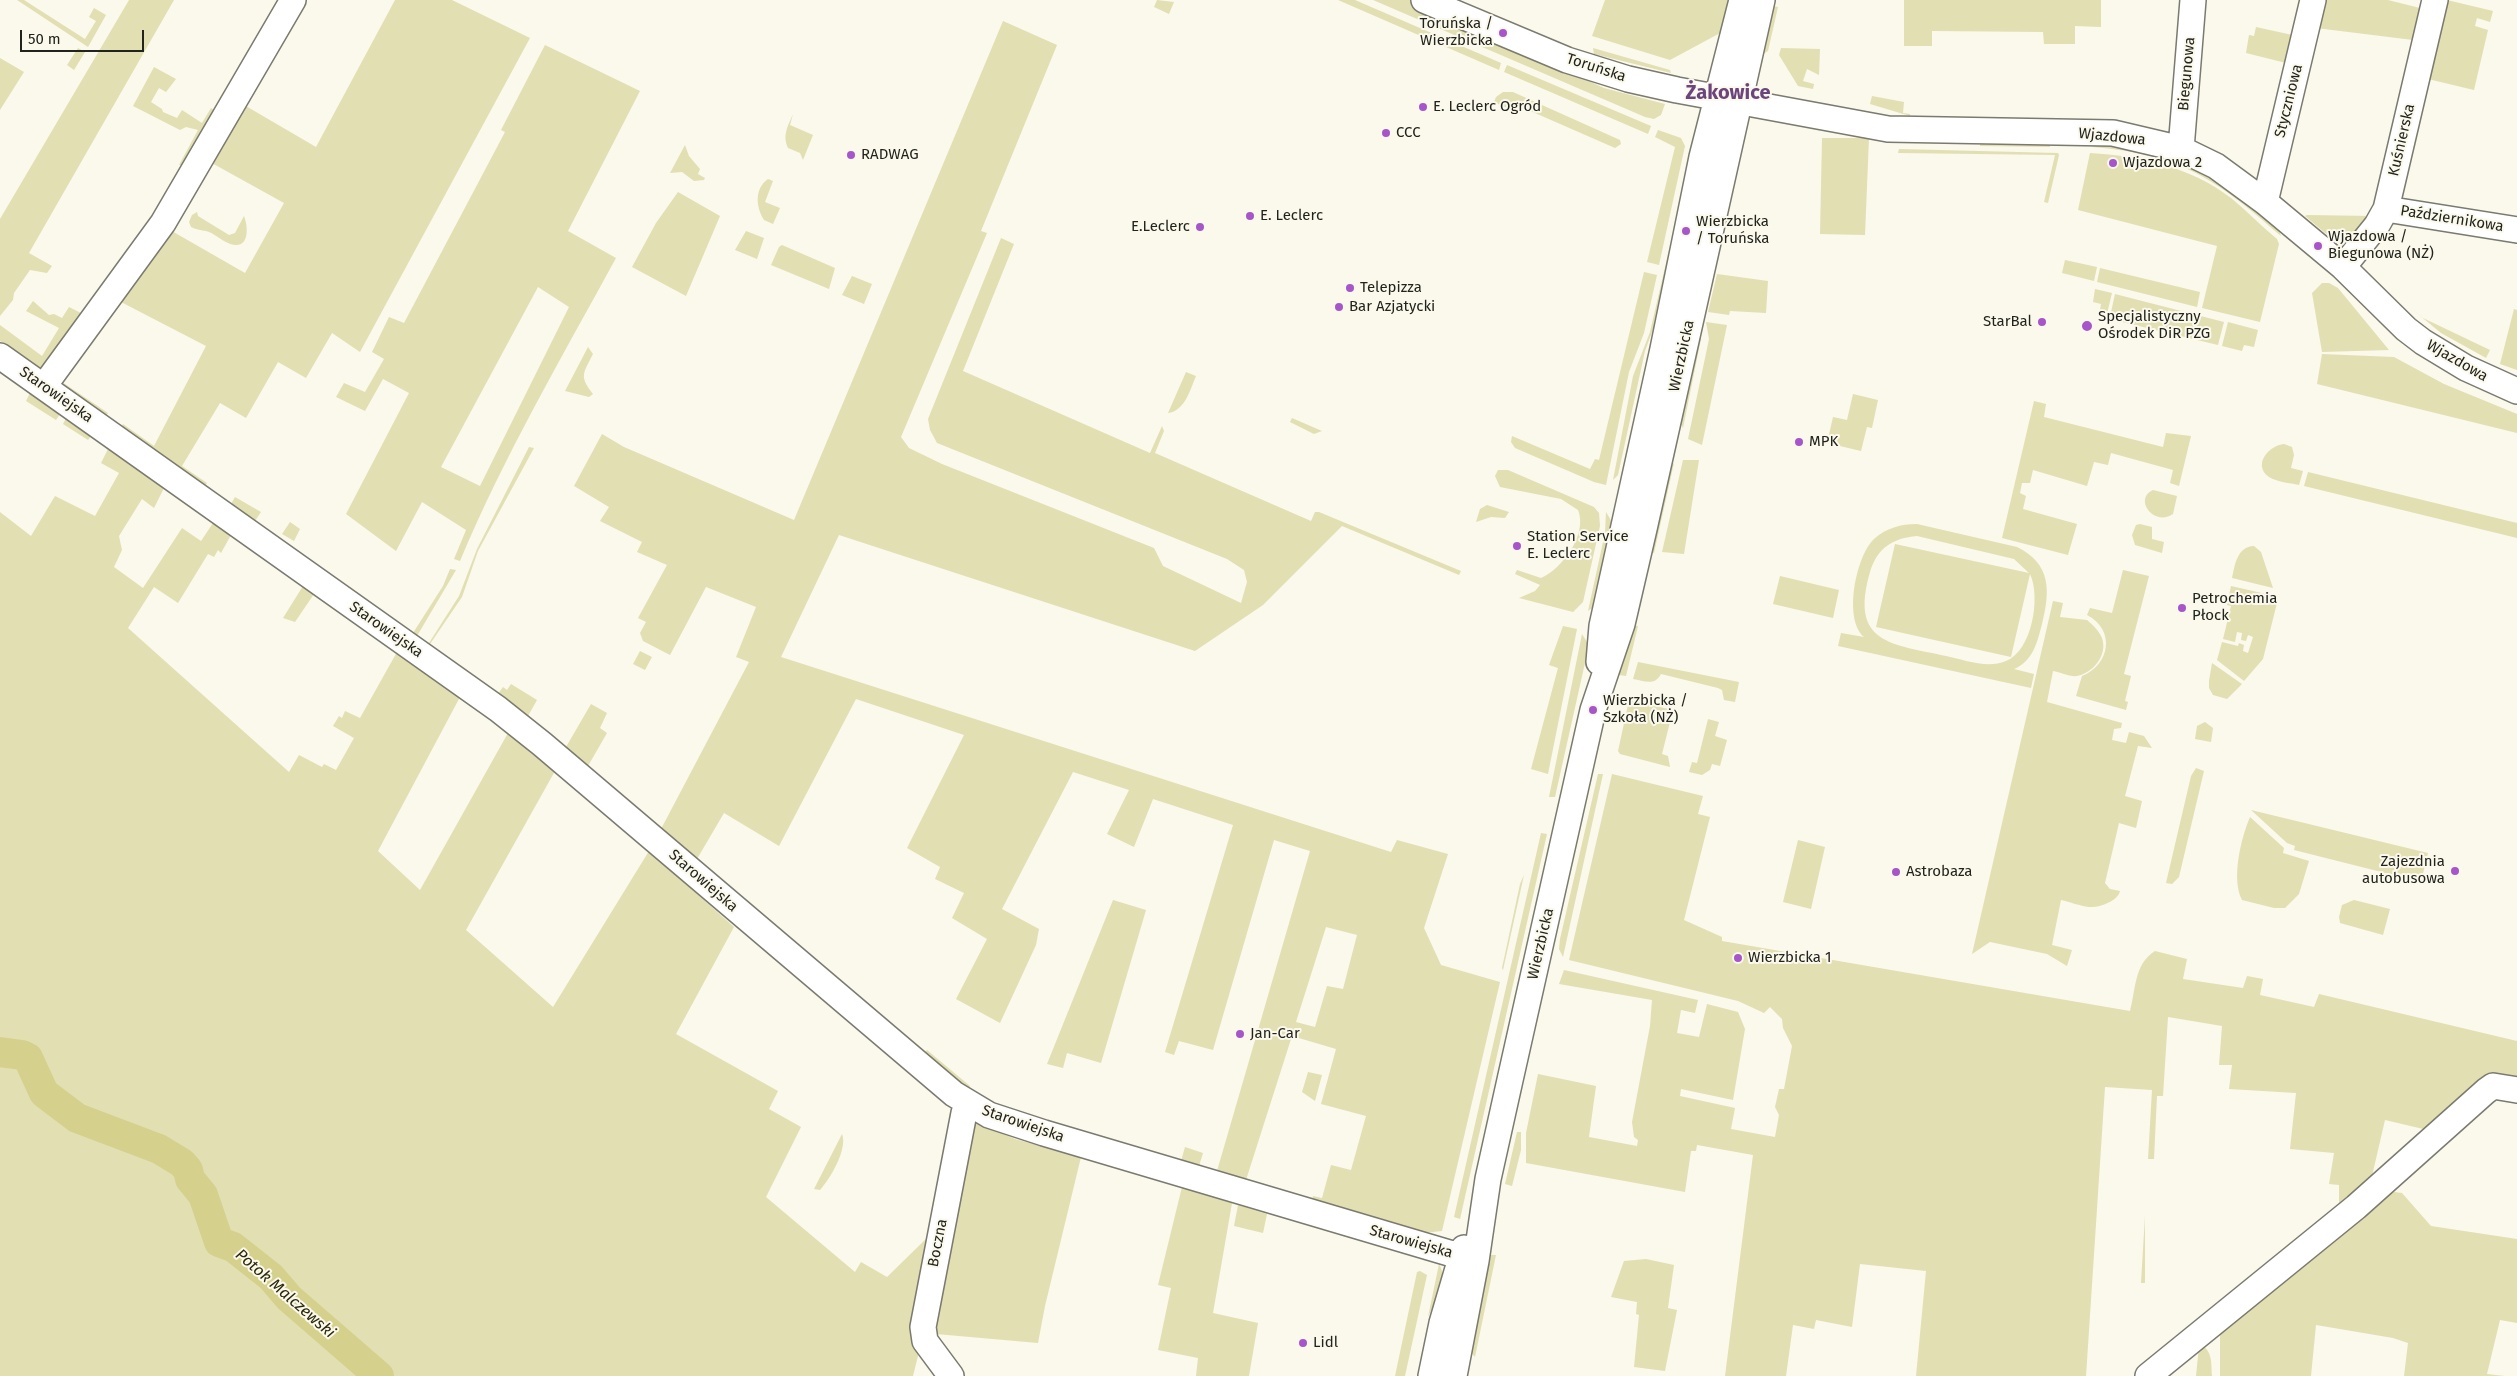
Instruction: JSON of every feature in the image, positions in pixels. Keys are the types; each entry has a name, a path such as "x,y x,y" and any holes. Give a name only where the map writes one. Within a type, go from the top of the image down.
{"street":[{"path":"44,386 163,224 293,0"},
{"name":"Toruńska","path":"1424,0 1567,60 1628,79 1729,100"},
{"name":"Toruńska","path":"1446,0 1479,22"},
{"name":"Wierzbicka","path":"1454,1376 1469,1259 1593,710 1622,624 1729,100 1742,0"},
{"name":"Wierzbicka","path":"1593,710 1602,626 1708,135 1729,100 1762,0"},
{"name":"Biegunowa","path":"2181,149 2194,0"},
{"name":"Styczniowa","path":"2265,202 2313,0"},
{"name":"Kuśnierska","path":"2343,267 2377,225 2386,208 2435,0"},
{"path":"1677,90 1696,113 1708,135"},
{"name":"Wjazdowa","path":"1729,100 1894,130 2113,133 2181,149 2216,166 2265,202 2343,267 2406,329 2423,342 2466,368 2517,391"},
{"name":"Październikowa","path":"2386,208 2517,230"},
{"name":"Starowiejska","path":"0,356 505,715 549,749 892,1043 969,1104 989,1115 1044,1133 1469,1259"},
{"path":"2148,1376 2356,1207 2486,1090 2493,1086 2517,1090"},
{"name":"Boczna","path":"951,1376 925,1341 923,1327 962,1123 969,1104"},
{"name":"Wierzbicka","path":"1431,1376 1442,1323 1469,1259"}],"shaded area":[{"path":"17,0 24,0 85,39 96,21 89,17 94,8 106,15 88,47"},
{"path":"129,0 174,0 29,253 52,266 47,273 30,270 14,293 13,300 0,316 0,219"},
{"path":"395,0 452,0 530,38 360,352 332,333 306,378 278,362 246,418 220,403 182,466 207,483 205,486 121,428 123,424 154,446 206,346 121,302 104,317 62,382 108,413 106,416 58,382 58,379 107,307 137,275 170,230 245,273 284,203 210,162 212,148 239,102 316,147"},
{"path":"1157,0 1174,2 1169,14 1154,7"},
{"path":"1338,0 1355,0 1501,63 1499,70"},
{"path":"1373,0 1411,0 1604,88 1665,104 1661,115 1654,119 1645,117"},
{"path":"1605,0 1729,0 1722,32 1670,60 1592,36"},
{"path":"1904,0 2101,0 2101,27 2075,26 2075,44 2044,44 2043,32 1932,31 1932,46 1904,46"},
{"path":"2322,0 2388,0 2420,8 2413,40 2316,28"},
{"path":"2447,0 2493,11 2490,22 2477,18 2475,26 2488,30 2474,90 2428,79"},
{"path":"1773,6 1778,7 1768,51 1760,56"},
{"path":"1003,21 1057,45 981,231 987,233 901,437 909,448 942,464 1154,548 1163,566 1241,603 1247,582 1244,570 1227,559 937,443 930,430 928,419 1001,238 1014,244 963,371 1150,453 1162,426 1164,431 1155,453 1311,521 1315,512 1319,512 1461,571 1459,575 1342,526 1263,605 1195,651 839,535 781,657 1391,852 1397,840 1448,854 1424,928 1441,965 1500,982 1442,1231 1423,1233 1312,1200 1313,1196 1322,1198 1331,1165 1351,1170 1366,1116 1321,1104 1336,1049 1292,1036 1246,1180 1217,1171 1310,851 1274,840 1213,1050 1179,1041 1174,1055 1165,1052 1233,825 1153,799 1134,847 1107,834 1129,790 1073,772 1002,909 1039,929 1036,945 1000,1023 956,999 987,939 952,918 964,893 935,879 940,867 907,848 964,735 856,699 779,846 724,813 697,859 661,829 749,662 736,657 756,607 706,587 670,655 643,641 640,633 646,622 638,618 667,565 637,552 642,542 600,521 609,507 574,486 602,434 624,447 794,520","holes":["1326,927 1357,935 1343,989 1327,986 1315,1027 1296,1022"]},
{"path":"2256,27 2297,36 2290,64 2246,53 2249,35 2254,36"},
{"path":"545,45 640,91 568,231 616,258 514,445 460,561 454,559 466,530 422,502 396,551 346,514 409,393 383,379 365,411 336,397 344,383 365,392 384,359 372,352 389,317 404,323 505,132 501,130","holes":["538,287 569,307 480,486 441,467"]},
{"path":"78,48 85,52 74,70 67,65"},
{"path":"1593,48 1670,70 1671,73 1594,54"},
{"path":"1781,48 1820,49 1819,75 1807,69 1803,81 1814,84 1813,89 1798,86 1779,55"},
{"path":"0,58 24,72 0,110"},
{"path":"1507,65 1651,126 1648,134 1504,72"},
{"path":"154,67 176,79 166,92 159,88 151,102 162,109 163,112 177,118 182,110 202,123 211,108 219,114 185,165 179,165 198,130 186,127 180,130 133,106"},
{"path":"1503,92 1513,92 1620,140 1621,144 1615,148 1519,106 1504,107 1494,102 1496,97"},
{"path":"1872,96 1904,102 1903,113 1910,114 1910,116 1870,104"},
{"path":"793,114 790,125 813,135 803,160 800,153 788,148 786,143 786,131"},
{"path":"1658,130 1681,138 1685,146 1659,265 1647,262 1675,147 1655,137"},
{"path":"1822,138 1869,138 1865,235 1820,234"},
{"path":"1980,142 2050,143 2050,147 1980,146"},
{"path":"2103,144 2134,148 2166,156 2197,168 2224,184 2244,200 2278,228 2281,236 2237,199 2196,173 2174,163 2150,156 2123,150 2092,147"},
{"path":"685,145 689,156 700,169 698,174 705,178 704,180 694,181 682,172 670,173"},
{"path":"1899,149 2058,153 2059,155 2048,203 2044,202 2055,155 1898,153"},
{"path":"2090,153 2146,160 2199,178 2231,198 2277,239 2279,244 2260,322 2202,308 2217,246 2078,210"},
{"path":"768,179 773,181 765,202 780,208 773,224 764,220 758,204 760,188"},
{"path":"678,192 720,216 686,296 632,267 656,223"},
{"path":"197,212 198,216 229,235 235,233 244,216 247,233 244,242 235,245 225,242 209,232 191,227 189,222 192,215"},
{"path":"2305,216 2371,216 2347,243 2337,243"},
{"path":"746,231 764,238 757,259 735,250"},
{"path":"782,245 835,268 829,289 771,265 779,247"},
{"path":"1669,250 1664,300 1645,351 1618,475 1613,480 1633,376 1650,332"},
{"path":"2065,260 2097,267 2094,281 2062,273"},
{"path":"2100,268 2200,292 2197,307 2097,282"},
{"path":"1644,272 1657,275 1644,333 1629,372 1606,485 1594,482 1515,448 1511,442 1512,436 1590,469 1595,459 1599,460"},
{"path":"1717,274 1768,281 1766,313 1730,311 1729,315 1708,312"},
{"path":"852,276 872,284 864,304 842,295"},
{"path":"2322,283 2329,283 2338,288 2389,350 2322,352 2312,293"},
{"path":"2095,289 2112,293 2106,318 2099,316 2101,304 2093,302"},
{"path":"2115,294 2224,322 2218,345 2114,320 2116,313 2111,312"},
{"path":"33,301 49,315 54,314 62,318 69,307 83,314 42,372 0,341 0,325 42,356 59,328 26,311"},
{"path":"2407,305 2423,318 2490,350 2486,358 2441,333"},
{"path":"2514,309 2517,310 2517,370 2500,364"},
{"path":"1706,322 1727,325 1702,445 1688,439 1709,339"},
{"path":"2228,322 2258,330 2254,347 2244,345 2242,351 2222,346"},
{"path":"1698,327 1701,339 1683,428 1680,422"},
{"path":"588,347 593,354 584,375 584,379 593,394 589,397 565,391"},
{"path":"2322,354 2394,357 2444,384 2517,414 2517,433 2317,384"},
{"path":"1186,372 1196,376 1189,393 1179,408 1168,413"},
{"path":"30,393 60,414 56,420 26,401"},
{"path":"1853,394 1878,400 1872,428 1867,427 1861,451 1827,443 1833,417 1847,420"},
{"path":"2034,401 2046,404 2044,417 2163,447 2166,433 2191,436 2179,486 2170,483 2173,470 2111,453 2108,465 2094,462 2087,486 2033,470 2030,483 2022,483 2020,493 2026,496 2023,509 2077,524 2068,555 2002,538"},
{"path":"66,418 91,436 88,440 63,424"},
{"path":"1292,418 1322,431 1314,434 1290,422"},
{"path":"2284,444 2292,447 2294,455 2291,468 2303,471 2299,485 2272,479 2264,472 2262,467 2264,456 2278,445"},
{"path":"529,447 534,448 478,551 462,597 430,644 459,596 477,549"},
{"path":"108,449 164,488 154,508 142,499 119,536 122,550 114,567 143,588 182,528 201,541 213,523 231,535 221,553 218,550 214,557 208,554 178,603 154,587 128,628 289,772 299,755 322,767 324,764 336,770 354,738 333,726 339,716 342,718 345,711 360,718 397,652 460,697 378,851 420,890 508,733 555,771 466,930 553,1007 649,851 734,927 676,1034 778,1091 769,1109 801,1127 766,1197 855,1272 861,1262 887,1277 932,1233 919,1352 913,1376 0,1376 0,512 31,536 55,496 95,516 119,473 101,463"},
{"path":"1683,460 1699,460 1684,554 1662,552"},
{"path":"1674,463 1654,553 1648,552 1670,467"},
{"path":"1498,470 1508,470 1594,507 1599,513 1600,526 1583,602 1573,612 1519,598 1535,591 1540,585 1515,574 1517,570 1541,578 1565,559 1576,540 1579,529 1580,519 1578,510 1561,499 1500,487 1495,476"},
{"path":"2308,472 2517,523 2517,538 2304,486"},
{"path":"2153,490 2177,496 2173,514 2159,517 2148,510 2145,499 2147,494"},
{"path":"235,497 261,512 255,521 231,504"},
{"path":"1487,505 1509,512 1505,518 1491,517 1476,522 1480,509"},
{"path":"1606,512 1612,522 1595,606 1588,611 1605,533"},
{"path":"290,522 300,529 294,541 282,534"},
{"path":"1911,524 2017,547 2037,562 2046,580 2045,612 2033,651 2026,661 2014,669 2034,674 2031,688 1838,646 1841,633 1864,637 1858,628 1854,616 1853,603 1857,573 1868,547 1874,539 1884,532 1894,527","holes":["1917,536 2014,559 2029,573 1895,544 1876,627 2011,657 2030,574 2035,596 2032,622 2022,646 2015,655 2006,661 1991,664 1976,663 1908,648 1880,636 1871,627 1865,614 1865,596 1873,564 1887,546 1901,539"]},
{"path":"2136,525 2152,527 2152,539 2164,542 2162,553 2135,545 2132,535"},
{"path":"2254,546 2261,552 2273,588 2232,578 2240,553 2248,547"},
{"path":"450,569 456,570 417,636 413,633 443,586"},
{"path":"2123,570 2149,576 2124,674 2131,676 2125,701 2128,702 2126,710 2076,696 2082,676 2099,664 2104,656 2106,647 2106,638 2102,629 2096,621 2087,615 2090,608 2112,613"},
{"path":"1780,576 1839,590 1833,618 1773,604"},
{"path":"303,586 314,594 295,622 283,618"},
{"path":"2231,586 2275,596 2277,603 2263,659 2244,681 2217,660 2222,642 2238,646 2239,643 2244,645 2243,651 2248,653 2253,637 2248,635 2246,641 2241,640 2242,633 2237,632 2235,642 2223,639 2231,606 2227,605"},
{"path":"2053,601 2063,603 2060,617 2087,620 2096,628 2102,638 2103,651 2094,667 2083,674 2074,676 2053,671 2047,702 2122,723 2121,728 2114,729 2112,740 2126,743 2129,732 2144,736 2152,748 2138,746 2125,796 2142,801 2136,828 2119,823 2105,883 2110,889 2120,891 2119,895 2108,903 2093,907 2061,900 2052,945 2072,950 2067,966 2047,954 1990,942 1972,954"},
{"path":"1630,625 1638,626 1626,676 1619,675"},
{"path":"1563,626 1577,629 1548,774 1531,769 1558,668 1549,665"},
{"path":"1582,634 1587,642 1587,654 1555,797 1549,797"},
{"path":"640,651 652,657 645,670 633,664"},
{"path":"1638,662 1739,682 1735,702 1724,700 1722,690 1718,688 1661,674 1659,678 1652,681 1633,679"},
{"path":"2212,663 2242,684 2227,699 2213,695 2209,688"},
{"path":"511,684 537,700 528,716 498,694 503,687 507,690"},
{"path":"1629,700 1673,710 1662,754 1668,756 1670,767 1620,754 1618,751"},
{"path":"591,704 607,713 600,728 607,733 588,766 566,747"},
{"path":"1708,719 1719,722 1715,736 1727,740 1720,766 1712,764 1710,770 1702,775 1689,772 1692,762 1697,763"},
{"path":"2205,722 2213,728 2211,742 2195,739 2197,726"},
{"path":"2196,768 2204,771 2179,877 2172,884 2166,883 2191,776"},
{"path":"1598,774 1603,774 1563,957 1559,949 1560,939"},
{"path":"1612,774 1703,796 1698,814 1710,817 1684,920 1722,937 1722,941 2130,1011 2139,970 2148,956 2155,951 2187,959 2183,979 2243,988 2247,976 2263,979 2260,995 2314,1007 2319,994 2517,1041 2517,1083 2436,1132 2385,1120 2369,1189 2339,1212 2339,1185 2329,1184 2334,1153 2290,1149 2296,1093 2229,1089 2232,1065 2219,1065 2222,1026 2168,1017 2163,1096 2157,1096 2154,1159 2148,1159 2152,1090 2105,1087 2086,1376 1916,1376 1926,1271 1860,1264 1852,1327 1816,1320 1814,1329 1793,1325 1786,1376 1725,1376 1753,1155 1697,1145 1696,1151 1691,1151 1685,1192 1526,1163 1526,1133 1538,1074 1596,1086 1589,1137 1637,1146 1638,1140 1634,1137 1632,1122 1650,1026 1652,1000 1559,984 1564,970 1698,1000 1695,1013 1681,1010 1677,1033 1699,1037 1707,1004 1738,1012 1745,1029 1733,1100 1681,1089 1680,1096 1735,1108 1731,1129 1775,1137 1779,1115 1775,1107 1779,1089 1784,1089 1792,1046 1783,1028 1782,1019 1770,1007 1764,1013 1738,1001 1569,960"},
{"path":"2251,810 2428,853 2421,882 2294,850 2295,846 2287,843"},
{"path":"2250,817 2284,848 2283,853 2309,861 2299,894 2285,908 2274,908 2242,900 2237,881 2238,859 2243,836"},
{"path":"1541,833 1547,834 1460,1219 1454,1217"},
{"path":"1798,840 1825,847 1811,909 1783,902"},
{"path":"1524,875 1503,970 1520,884"},
{"path":"1113,900 1146,910 1101,1063 1067,1053 1063,1068 1047,1064"},
{"path":"2354,900 2390,909 2383,935 2340,923 2339,917 2342,905"},
{"path":"927,1050 970,1086 969,1089 924,1054"},
{"path":"1308,1072 1322,1075 1315,1101 1302,1092"},
{"path":"974,1121 1015,1139 1081,1157 1045,1306 1038,1343 936,1334 931,1337"},
{"path":"1517,1132 1521,1132 1521,1150 1512,1186 1505,1184"},
{"path":"842,1134 842,1148 837,1164 820,1190 814,1189"},
{"path":"1185,1147 1203,1153 1199,1166 1181,1161"},
{"path":"1182,1187 1232,1203 1213,1313 1258,1323 1249,1376 1196,1376 1198,1358 1158,1350 1171,1288 1158,1285"},
{"path":"2386,1191 2402,1193 2431,1226 2517,1239 2517,1323 2500,1320 2487,1374 2505,1376 2404,1376 2408,1343 2393,1338 2316,1325 2311,1376 2220,1376 2220,1326"},
{"path":"1238,1205 1267,1214 1263,1233 1234,1226"},
{"path":"2145,1216 2145,1283 2141,1283"},
{"path":"1491,1255 1496,1255 1475,1357 1470,1351 1471,1344"},
{"path":"1646,1259 1674,1265 1668,1308 1677,1310 1665,1371 1634,1367 1639,1315 1636,1314 1637,1302 1611,1297 1624,1261"},
{"path":"1439,1264 1442,1270 1442,1284 1428,1317"},
{"path":"1420,1271 1427,1275 1405,1376 1395,1376 1417,1272"},
{"path":"2201,1345 2208,1351 2212,1376 2196,1376 2199,1346"}],"waterway":[{"name":"Potok Malczewski","path":"0,1052 22,1055 28,1058 44,1093 77,1118 159,1149 182,1163 188,1170 190,1179 203,1195 219,1242 233,1247 271,1277 289,1298 379,1376"}],"place":[{"name":"Toruńska / Wierzbicka","path":"1503,33"},
{"name":"E. Leclerc Ogród","path":"1423,107"},
{"name":"CCC","path":"1386,133"},
{"name":"RADWAG","path":"851,155"},
{"name":"Wjazdowa 2","path":"2113,163"},
{"name":"E. Leclerc","path":"1250,216"},
{"name":"E.Leclerc","path":"1200,227"},
{"name":"Wierzbicka / Toruńska","path":"1686,231"},
{"name":"Wjazdowa / Biegunowa (NŻ)","path":"2318,246"},
{"name":"Telepizza","path":"1350,288"},
{"name":"Bar Azjatycki","path":"1339,307"},
{"name":"StarBal","path":"2042,322"},
{"name":"Specjalistyczny Ośrodek DiR PZG","path":"2087,326"},
{"name":"MPK","path":"1799,442"},
{"name":"Station Service E. Leclerc","path":"1517,546"},
{"name":"Petrochemia Płock","path":"2182,608"},
{"name":"Wierzbicka / Szkoła (NŻ)","path":"1593,710"},
{"name":"Zajezdnia autobusowa","path":"2455,871"},
{"name":"Astrobaza","path":"1896,872"},
{"name":"Wierzbicka 1","path":"1738,958"},
{"name":"Jan-Car","path":"1240,1034"},
{"name":"Lidl","path":"1303,1343"}],"district":[{"name":"Żakowice","path":"1728,93"}]}
